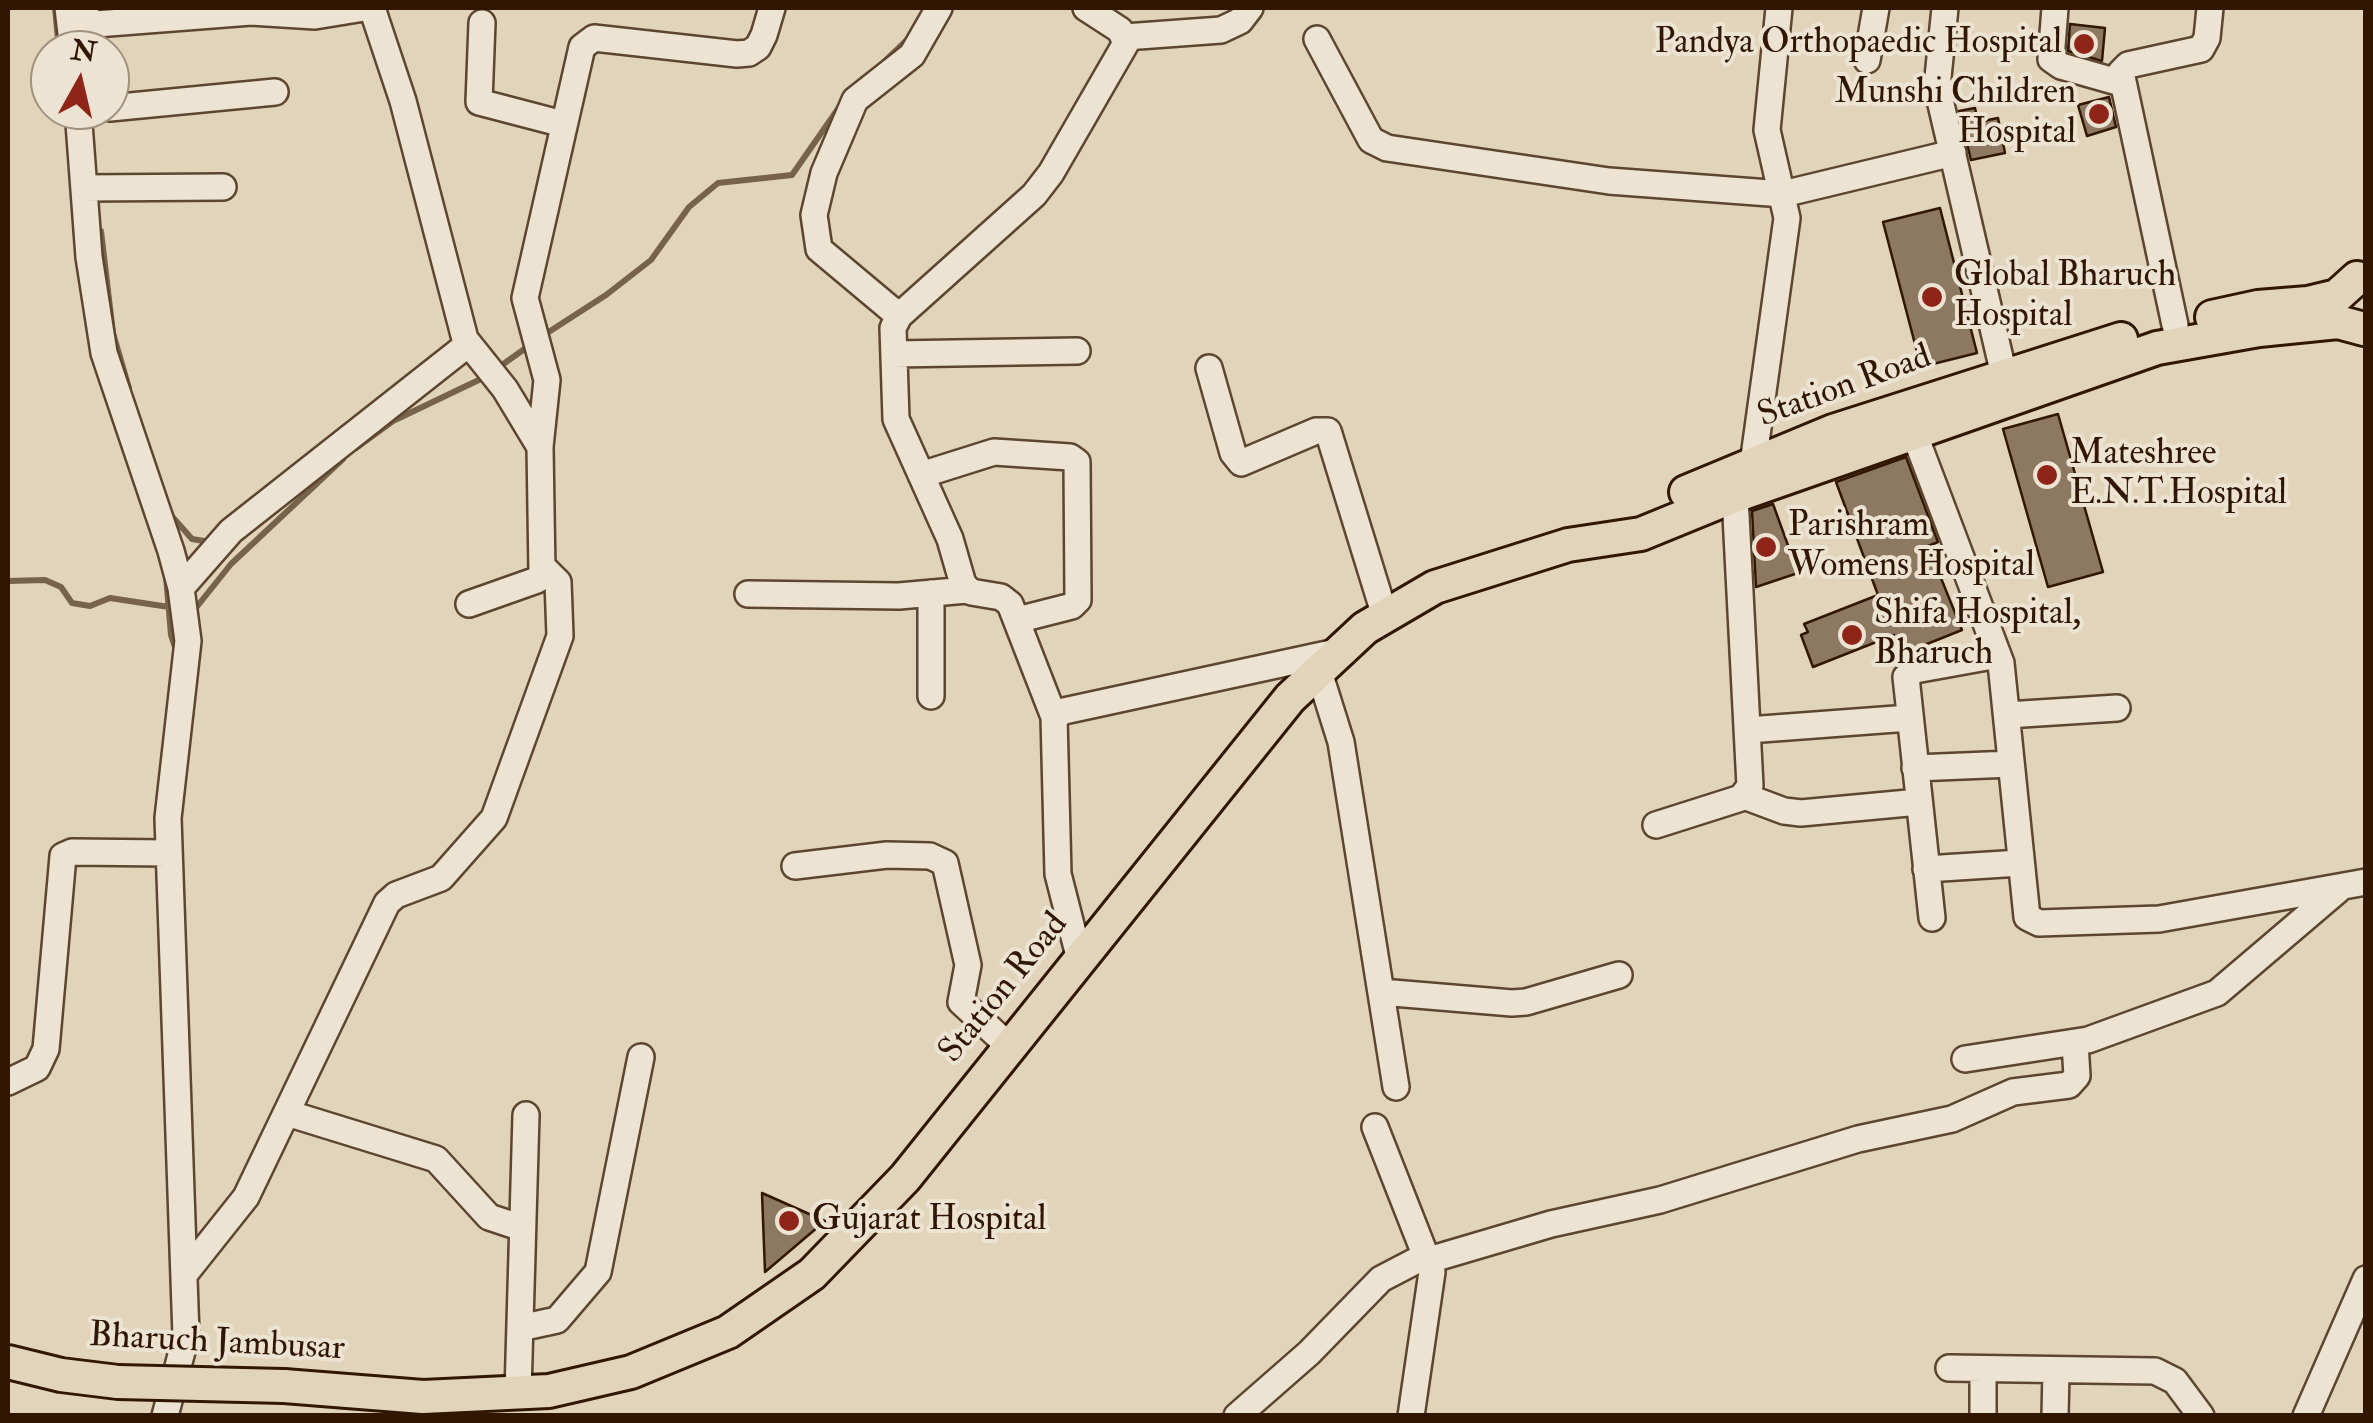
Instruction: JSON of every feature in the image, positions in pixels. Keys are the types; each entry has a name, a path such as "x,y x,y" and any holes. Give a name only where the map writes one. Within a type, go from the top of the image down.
{"main road":[{"name":"Station Road","path":"1751,482 1833,431 2144,332 2258,307 2308,304 2336,296 2361,273"},
{"path":"2361,273 2352,305 2365,330"},
{"name":"Station Road","path":"424,1406 549,1391 631,1372 728,1332 812,1274 905,1178 1290,698 1365,628 1434,588 1600,538 1620,519 1914,434 2156,348 2259,330 2338,322 2365,330"},
{"name":"Bharuch Jambusar","path":"8,1362 61,1375 118,1382 284,1386 424,1406"}],"street":[{"path":"70,8 96,24 250,12 321,16 368,8 403,101 467,345 505,390 540,447"},
{"path":"468,604 537,580 542,567 540,447 547,380 526,313 525,290 582,47 594,38 749,53 758,47 772,8"},
{"path":"899,316 819,249 814,215 824,174 855,100 912,54 939,8"},
{"path":"1086,8 1125,37 1221,30 1240,21 1250,8"},
{"path":"1744,796 1751,778 1751,482 1787,218 1767,130 1779,8"},
{"path":"1867,60 1876,8"},
{"path":"1946,8 1937,81 2004,376"},
{"path":"2055,8 2051,58 2061,66 2121,83"},
{"path":"2175,325 2121,72 2128,65 2202,49 2210,8"},
{"path":"482,23 479,102 564,124"},
{"path":"967,590 950,538 896,419 893,328 899,316 1044,184 1124,51 1125,37"},
{"path":"1318,39 1371,140 1387,148 1609,180 1783,194 1953,153"},
{"path":"130,106 274,92"},
{"path":"83,130 89,258 104,352 180,588 188,641 168,818 186,1336 165,1413"},
{"path":"84,188 223,187"},
{"path":"180,588 231,532 467,345"},
{"path":"894,354 1077,351"},
{"path":"1209,368 1233,452 1241,462 1316,431 1328,431 1385,616"},
{"path":"1914,434 2003,672 2024,912 2039,923 2159,920 2354,884"},
{"path":"921,475 994,452 1070,457 1077,462 1078,600 1072,606 1017,620"},
{"path":"184,1275 241,1206 387,903 396,895 440,878 494,818 560,636 558,582 542,567"},
{"path":"748,594 967,590 1004,598 1017,620 1054,717 1058,874 1080,960"},
{"path":"931,593 931,696"},
{"path":"1932,918 1905,682 1909,673 1998,655"},
{"path":"1054,717 1064,711 1330,662 1396,1087"},
{"path":"2007,715 2118,708"},
{"path":"1748,730 1909,718"},
{"path":"1914,768 2012,764"},
{"path":"1656,825 1744,796 1793,813 1918,802"},
{"path":"8,1082 36,1068 46,1049 63,856 72,852 169,852"},
{"path":"795,866 887,855 930,856 944,863 968,964 962,1002 1010,1047"},
{"path":"1926,869 2020,863"},
{"path":"1965,1060 2075,1043 2217,993 2354,884"},
{"path":"1380,992 1512,1004 1619,975"},
{"path":"1238,1416 1303,1358 1381,1279 1425,1251 1660,1200 1858,1139 1952,1119 2013,1092 2069,1084 2077,1076 2075,1043"},
{"path":"520,1328 552,1322 562,1316 598,1272 641,1058"},
{"path":"287,1112 436,1159 489,1217 522,1228"},
{"path":"518,1392 526,1116"},
{"path":"1375,1127 1432,1278 1411,1416"},
{"path":"2306,1416 2365,1281"},
{"path":"1949,1368 2155,1371 2174,1381 2201,1416"},
{"path":"1983,1369 1983,1416"},
{"path":"2055,1416 2056,1370"}],"building":[{"path":"2070,24 2105,28 2102,61 2068,51"},
{"path":"2109,97 2116,127 2087,136 2078,105"},
{"path":"1975,108 1978,122 1998,118 2005,153 1971,160 1959,111"},
{"path":"1940,208 1977,353 1921,367 1883,222"},
{"path":"2058,414 2103,572 2048,587 2003,429"},
{"path":"1906,457 1938,542 1928,546 1962,630 1902,654 1894,635 1813,667 1801,635 1808,632 1804,624 1878,595 1836,482"},
{"path":"1773,504 1798,573 1756,587 1752,511"},
{"path":"762,1193 825,1221 765,1272"}],"waterway":[{"path":"55,8 57,30"},
{"path":"884,62 911,36"},
{"path":"544,335 651,260 689,207 718,183 792,175 840,106"},
{"path":"101,231 113,333 129,388"},
{"path":"495,370 530,345"},
{"path":"356,448 393,421 485,377"},
{"path":"191,614 231,564 343,459"},
{"path":"169,513 192,539 210,542"},
{"path":"166,576 171,635 177,653"},
{"path":"8,581 45,580 61,587 72,603 90,606 110,598 169,607"}],"place":[{"name":"Pandya Orthopaedic Hospital","path":"2084,44"},
{"name":"Munshi Children Hospital","path":"2099,114"},
{"name":"Global Bharuch Hospital","path":"1932,297"},
{"name":"Mateshree E.N.T.Hospital","path":"2047,475"},
{"name":"Parishram Womens Hospital","path":"1766,547"},
{"name":"Shifa Hospital, Bharuch","path":"1852,635"},
{"name":"Gujarat Hospital","path":"789,1221"}]}
